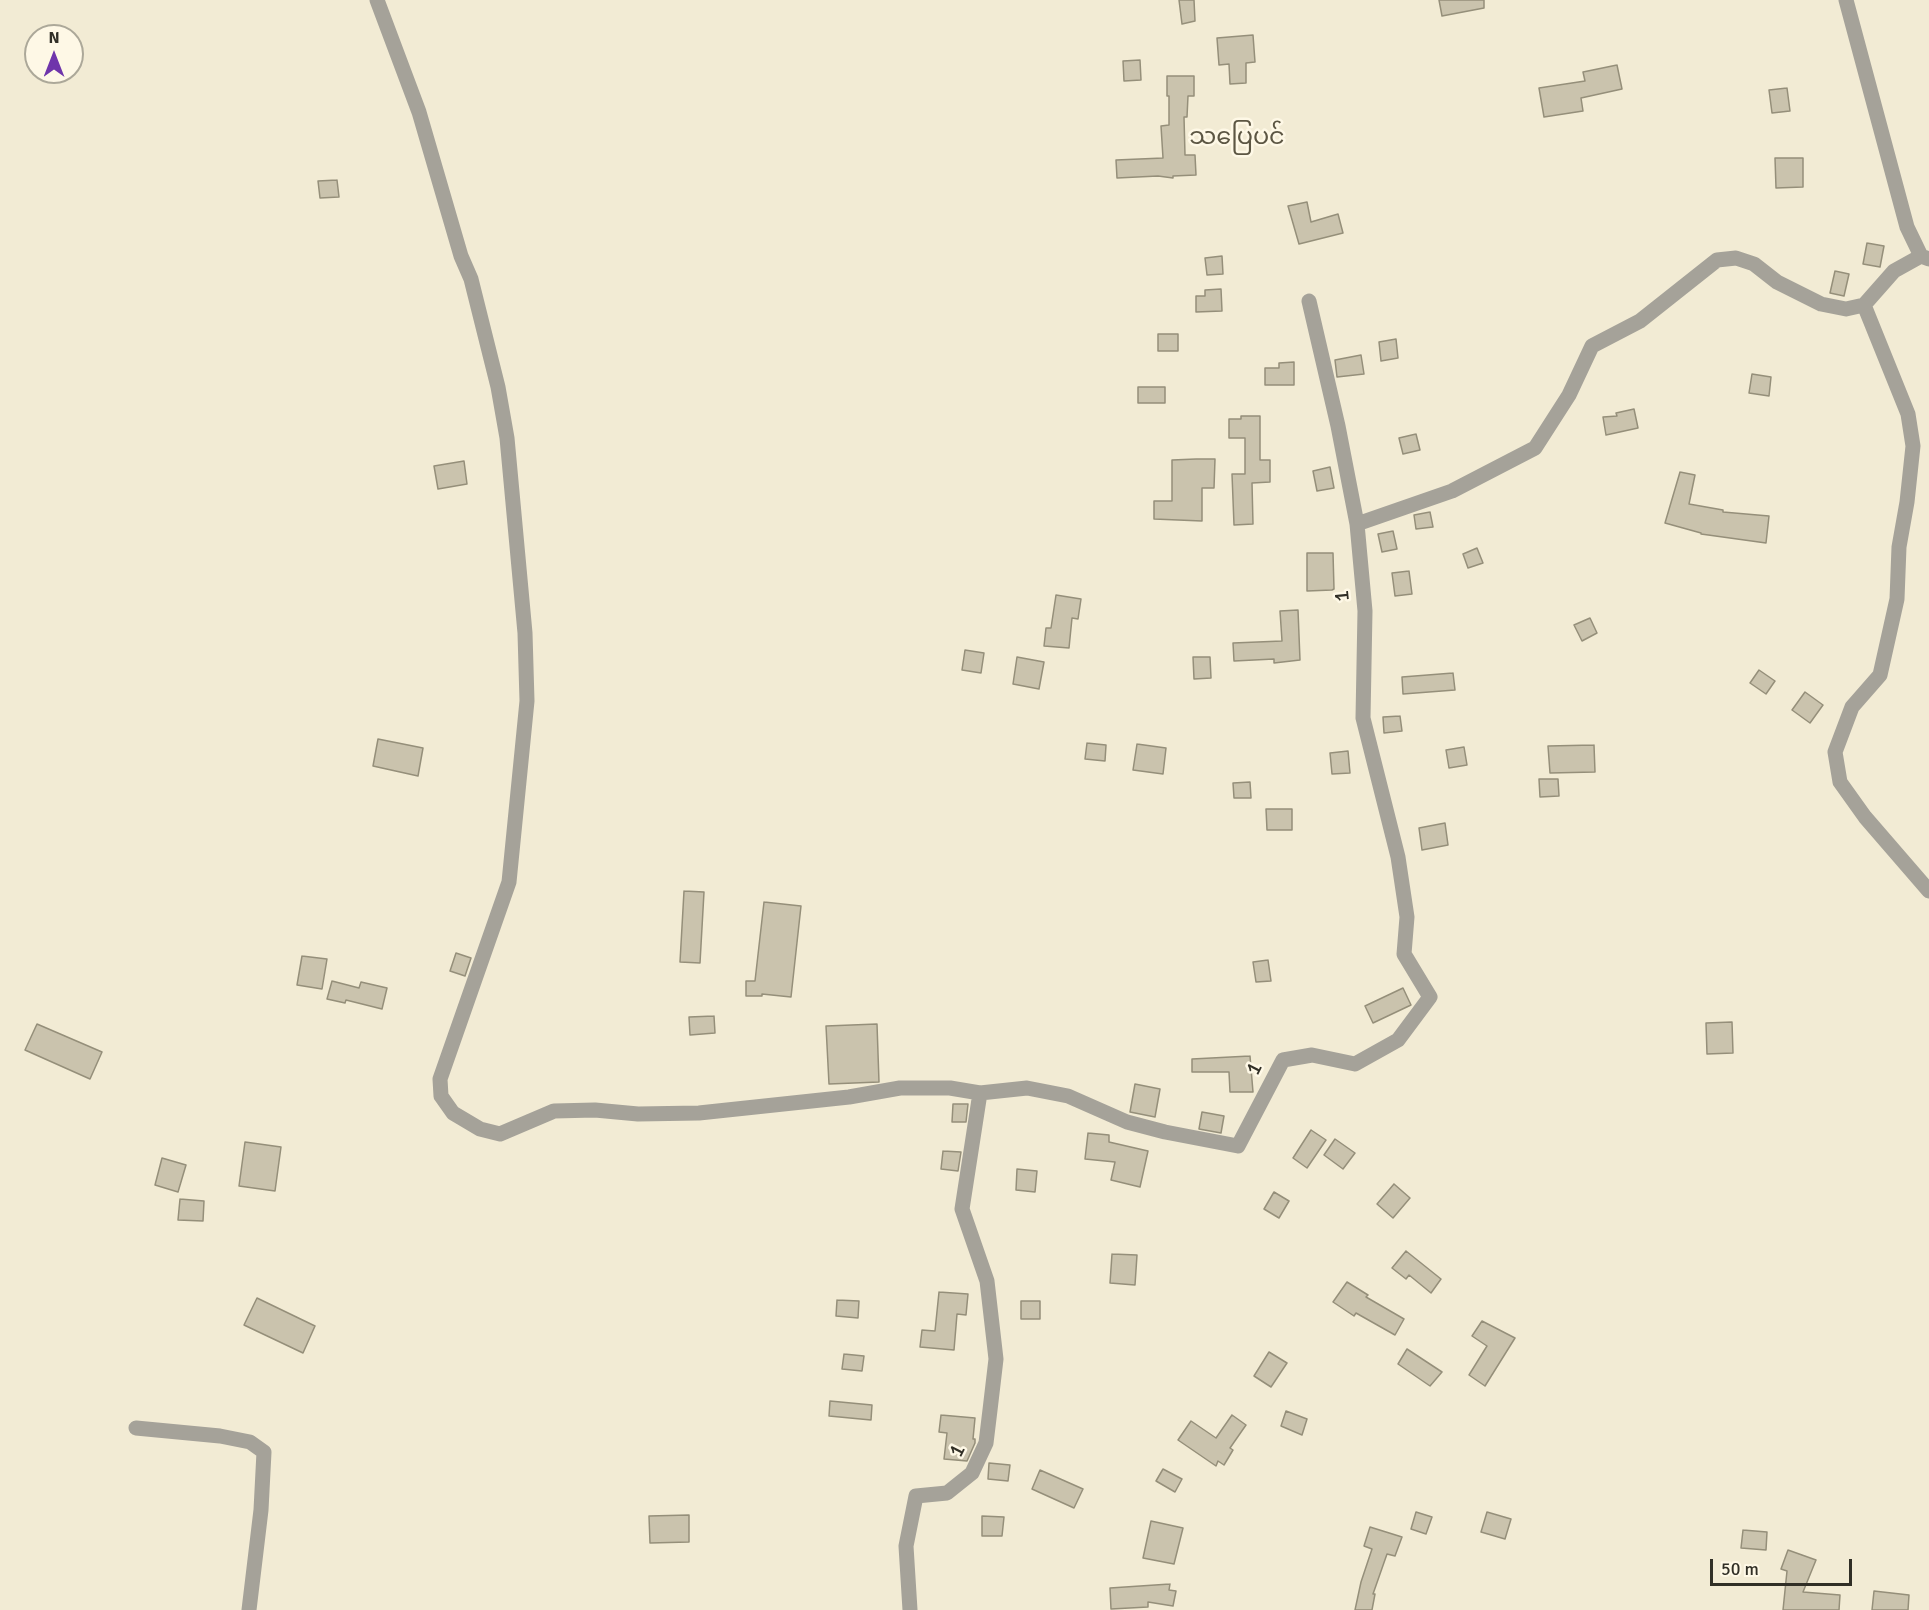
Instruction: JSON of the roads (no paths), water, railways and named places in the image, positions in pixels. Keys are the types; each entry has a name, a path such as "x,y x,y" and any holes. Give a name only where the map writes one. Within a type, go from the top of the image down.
{"street":[{"path":"376,0 419,112 461,256 471,279 498,387 507,438 525,633 527,701 509,882 440,1079 441,1096 453,1113 480,1129 500,1134 554,1112 595,1110 639,1114 699,1113 849,1097 900,1088 950,1088 980,1093"},
{"path":"1357,524 1452,490 1535,448 1569,395 1592,346 1640,321 1717,260 1736,258 1754,264 1777,282 1821,304 1846,309 1864,305 1894,271 1925,257 1907,227 1846,0"},
{"name":"1","path":"909,1610 906,1546 916,1496 947,1493 972,1473 986,1443 996,1359 987,1281 963,1209 980,1093 1026,1088 1068,1096 1127,1122 1238,1146 1283,1060 1312,1056 1355,1064 1398,1040 1430,997 1404,954 1407,917 1398,857 1363,718 1365,611 1357,524 1338,426 1309,301"},
{"path":"1864,305 1908,414 1913,446 1899,547 1897,599 1880,675 1852,707 1835,752 1840,782 1865,817 1929,891"},
{"path":"136,1428 220,1436 250,1442 264,1452 261,1510 249,1610"}],"district":[{"name":"သပြေပင်","path":"1237,138"}]}
